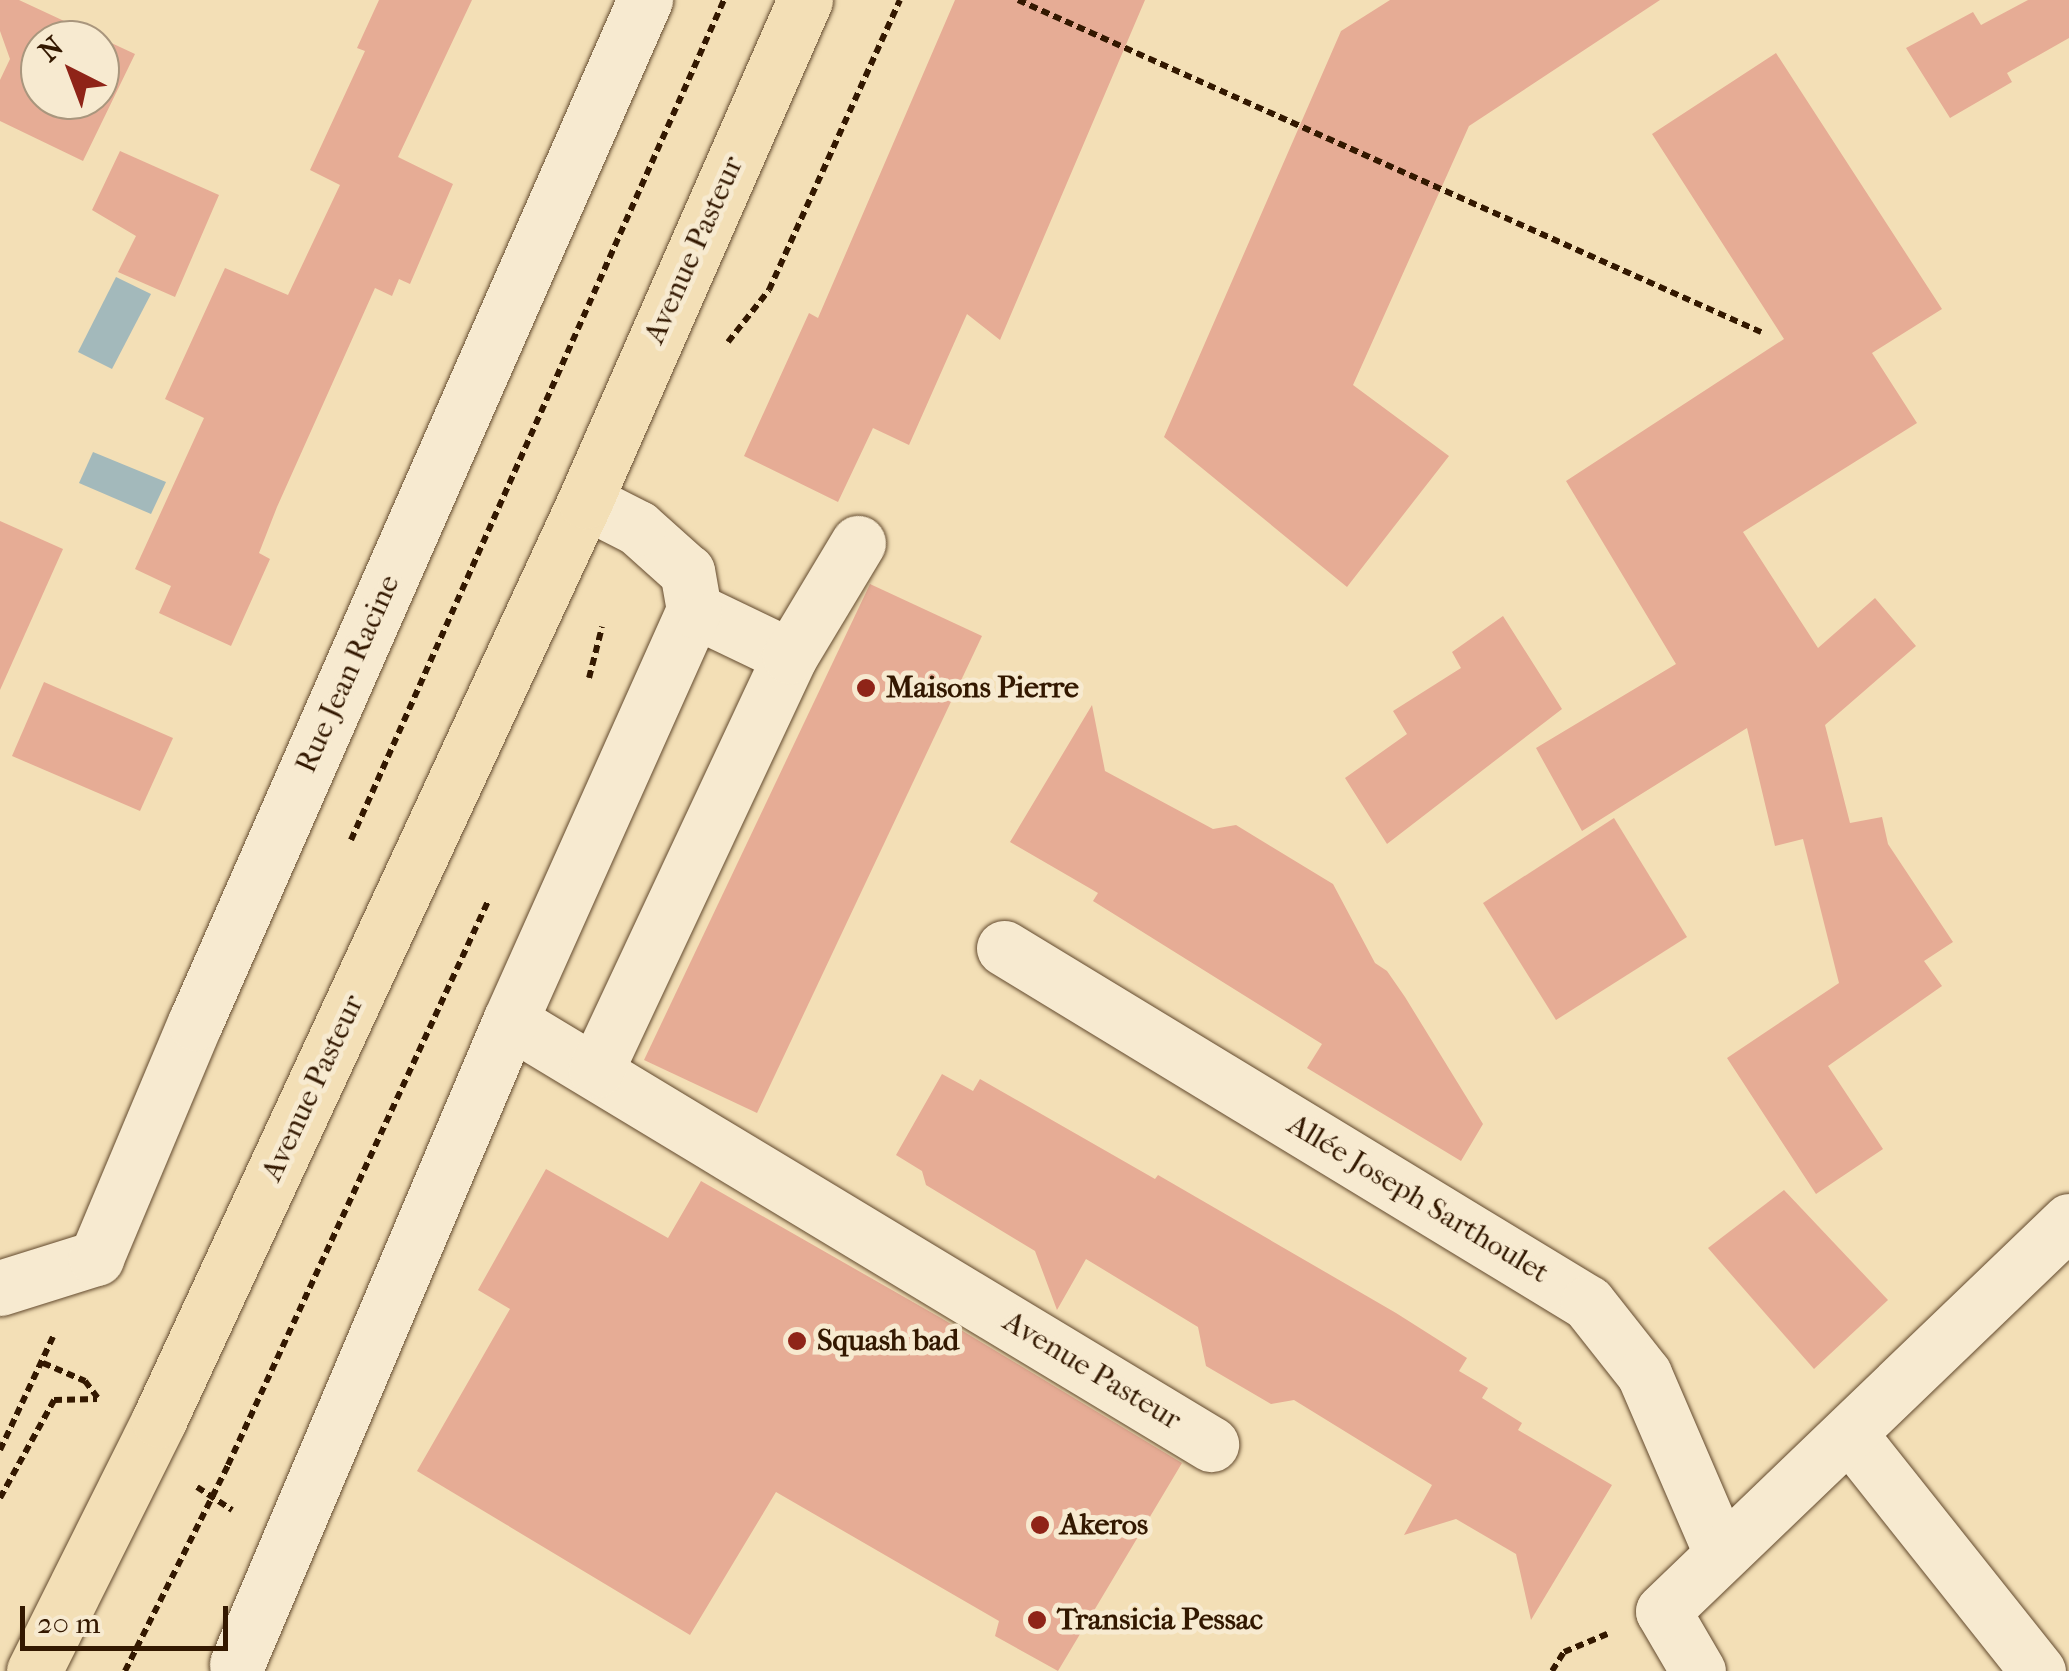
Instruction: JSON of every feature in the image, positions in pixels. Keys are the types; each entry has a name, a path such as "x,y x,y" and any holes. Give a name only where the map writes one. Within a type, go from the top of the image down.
{"main road":[{"name":"Avenue Pasteur","path":"34,1671 159,1420 585,501 805,0"}],"street":[{"name":"Rue Jean Racine","path":"16,1284 96,1258 645,0"},
{"path":"236,1664 510,1020 694,610 687,572 638,528 585,501"},
{"path":"596,1070 790,656 858,542"},
{"path":"694,610 790,656"},
{"name":"Allée Joseph Sarthoulet","path":"1004,948 1588,1302 1644,1374 1721,1553"},
{"name":"Avenue Pasteur","path":"510,1020 1211,1444"},
{"path":"1698,1671 1663,1611 2069,1221"},
{"path":"1850,1435 2038,1671"}],"path":[{"path":"344,855 724,0"},
{"path":"722,350 770,290 900,0"},
{"path":"1018,0 1761,332"},
{"path":"588,685 611,588 638,528"},
{"path":"125,1671 228,1465 496,884"},
{"path":"0,1450 54,1341 16,1284"},
{"path":"43,1363 85,1382 98,1399"},
{"path":"98,1399 106,1381"},
{"path":"0,1498 54,1400 98,1399"}],"shaded area":[{"path":"116,277 151,294 112,369 78,352"},
{"path":"93,452 166,482 151,514 79,483"}],"building":[{"path":"0,0 19,0 62,20 20,20 20,120 103,120 83,161 0,121 0,80 10,59 0,31"},
{"path":"379,0 472,0 398,157 453,184 410,284 399,279 392,296 375,288 277,507 259,553 270,559 231,646 159,613 171,586 135,569 204,418 165,399 225,268 288,295 340,185 310,170 365,51 357,48"},
{"path":"955,0 1145,0 1000,340 967,314 909,445 873,428 838,502 744,456 809,313 818,318"},
{"path":"1390,0 1660,0 1469,126 1353,385 1449,456 1347,587 1164,437 1341,31"},
{"path":"2028,0 2069,0 2069,38 2007,73 2012,82 1950,118 1906,48 1973,12 1981,25"},
{"path":"120,47 135,54 120,85"},
{"path":"1776,53 1942,309 1872,353 1917,423 1743,532 1818,648 1875,598 1916,646 1825,725 1850,823 1882,817 1888,844 1953,942 1924,961 1942,986 1828,1066 1883,1149 1816,1194 1727,1058 1839,983 1803,839 1775,846 1747,728 1582,831 1536,748 1676,664 1566,481 1784,339 1652,134"},
{"path":"120,151 219,195 175,297 118,272 136,236 92,210"},
{"path":"0,521 63,549 0,690"},
{"path":"870,584 982,636 757,1113 644,1060"},
{"path":"1503,616 1562,709 1387,844 1345,778 1407,734 1393,711 1461,668 1452,652"},
{"path":"44,682 173,738 140,811 12,756"},
{"path":"1092,705 1105,771 1213,829 1236,825 1333,884 1375,963 1387,971 1405,997 1483,1124 1461,1161 1307,1068 1322,1044 1093,901 1098,893 1010,842"},
{"path":"1614,818 1687,937 1556,1020 1483,903"},
{"path":"942,1074 973,1091 980,1079 1155,1179 1158,1175 1396,1313 1467,1358 1459,1371 1488,1388 1482,1398 1522,1423 1518,1430 1612,1485 1531,1620 1516,1554 1456,1519 1404,1535 1432,1485 1294,1400 1271,1404 1206,1366 1198,1327 1086,1259 1057,1310 1035,1251 926,1185 922,1171 896,1155"},
{"path":"546,1169 668,1238 701,1181 941,1318 1182,1463 1058,1671 995,1636 999,1621 776,1492 690,1635 417,1471 510,1309 478,1290"},
{"path":"1784,1190 1888,1300 1814,1369 1708,1248"}],"place":[{"name":"Maisons Pierre","path":"866,688"},
{"name":"Squash bad","path":"797,1341"},
{"name":"Akeros","path":"1040,1525"},
{"name":"Transicia Pessac","path":"1037,1620"}]}
